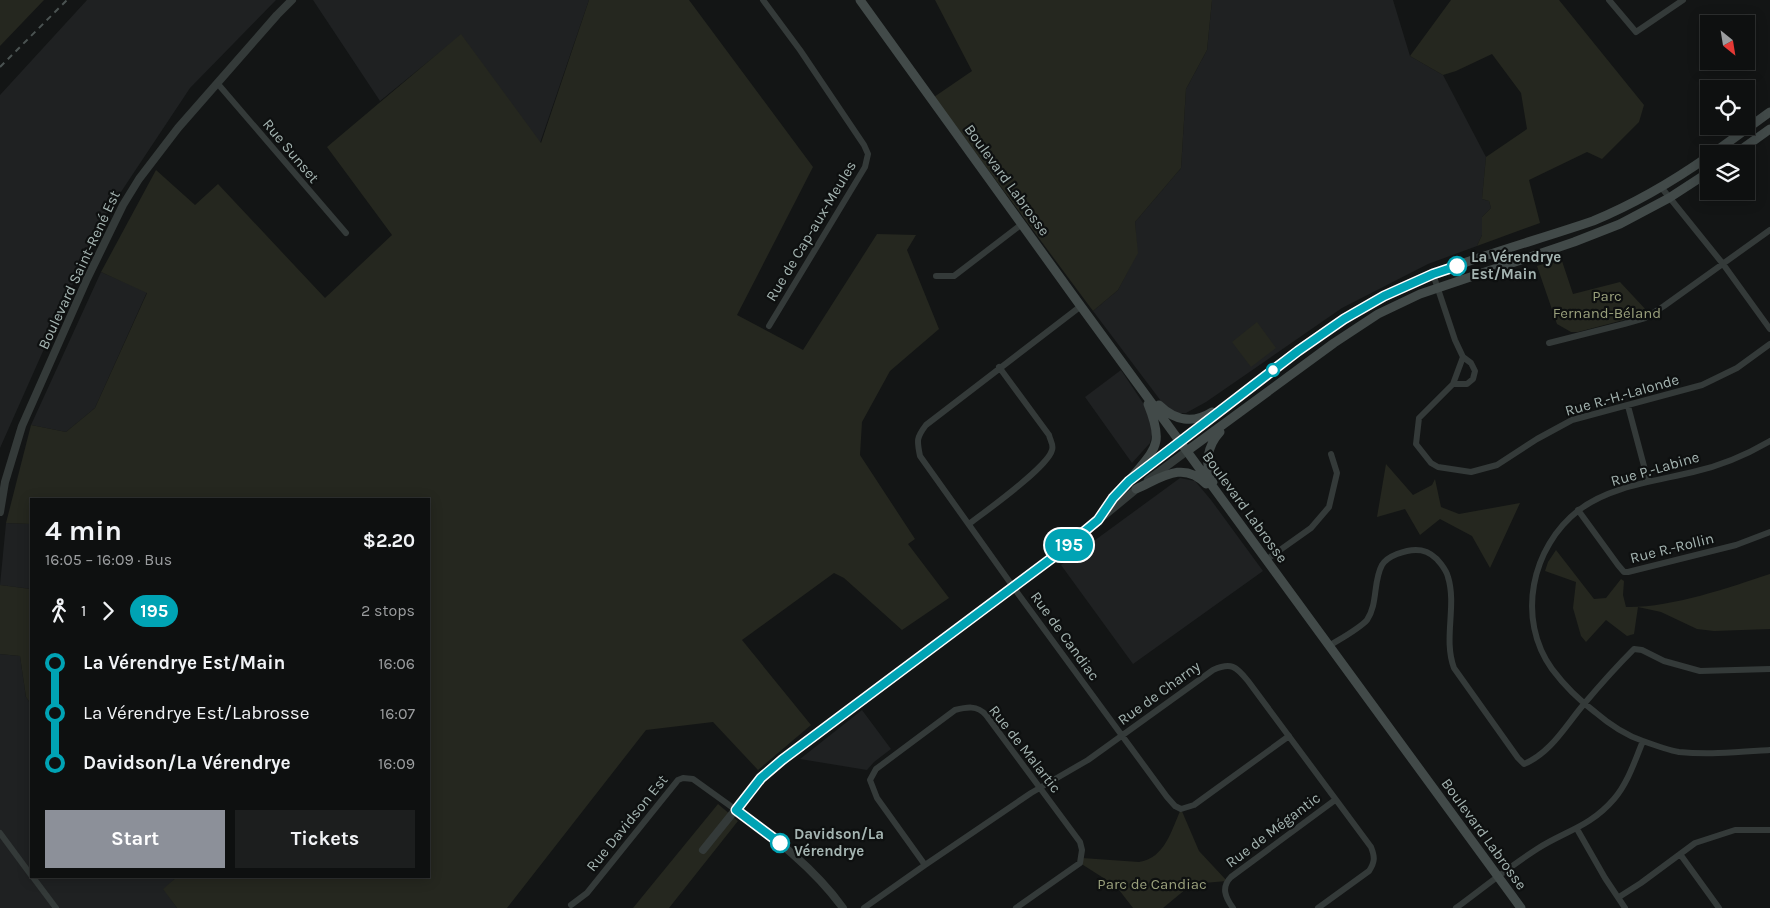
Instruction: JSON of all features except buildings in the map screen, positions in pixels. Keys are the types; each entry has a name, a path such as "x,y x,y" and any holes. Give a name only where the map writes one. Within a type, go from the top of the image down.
{"main road":[{"name":"Boulevard Labrosse","path":"860,0 1521,908"},
{"path":"1724,145 1770,112"},
{"path":"1748,145 1770,129"},
{"path":"1180,442 1298,351 1344,319 1384,296 1433,274 1593,221 1637,201 1700,162"},
{"path":"1187,451 1355,328 1399,304 1438,288 1620,224 1669,198 1700,178"},
{"path":"1143,389 1166,412 1184,420 1205,416 1232,401"},
{"path":"1129,481 1152,452 1157,438 1156,423 1143,389"},
{"path":"1224,502 1211,477 1208,454 1209,446 1213,439 1234,417"},
{"path":"1136,489 1176,471 1188,471 1201,478 1224,502"}],"street":[{"name":"Boulevard Saint-René Est","path":"0,512 1,495 22,426 111,228 131,192 178,128 277,14 292,0"},
{"name":"Rue de Cap-aux-Meules","path":"763,0 800,50 864,145 868,154 865,167 769,326"},
{"path":"1610,0 1636,32 1683,0"},
{"name":"Rue Sunset","path":"218,84 346,233"},
{"path":"1661,187 1723,264 1770,329"},
{"path":"936,276 954,276 1022,224"},
{"path":"1549,343 1645,318 1770,230"},
{"name":"Rue R.-H.-Lalonde","path":"1433,274 1462,357 1471,362 1475,371 1473,379 1467,384 1454,384"},
{"name":"Rue de Candiac","path":"1081,306 999,367 926,425 919,434 917,442 920,456 1121,735 1175,806 1181,809 1194,805 1289,736"},
{"name":"Rue R.-H.-Lalonde","path":"1462,357 1454,384 1419,418 1416,444 1431,464 1452,471 1471,472 1497,465 1537,439 1572,420 1702,384 1737,368 1770,344"},
{"path":"970,524 1038,468 1052,452 1053,446 1048,435 999,367"},
{"path":"1628,406 1648,481"},
{"name":"Rue P.-Labine","path":"1770,441 1746,454 1694,472 1648,481 1595,500 1578,510 1552,537 1542,554 1536,576 1532,611 1536,635 1551,668 1584,704 1608,723 1630,736 1678,751 1710,753 1770,750"},
{"path":"1098,520 1113,498 1129,481 1180,442"},
{"path":"703,850 761,778 782,760 1014,588 1136,489 1187,451"},
{"path":"1266,560 1311,528 1329,508 1338,474 1331,454"},
{"name":"Rue R.-Rollin","path":"1578,510 1624,572 1736,545 1770,532"},
{"path":"1329,646 1366,621 1371,612 1377,578 1383,563 1400,553 1419,549 1429,552 1448,574 1451,586 1450,652 1454,668 1524,764 1542,754 1634,649 1642,650 1664,662 1700,670 1770,669"},
{"name":"Rue de Charny","path":"864,908 1041,788 1088,760 1213,670 1228,665 1240,671 1371,847 1374,859 1369,871 1318,908"},
{"name":"Rue de Malartic","path":"925,865 877,798 870,780 876,769 955,710 965,707 978,708 982,710 1041,788 1080,842 1082,850 1080,863 1016,908"},
{"path":"1456,908 1537,849 1577,829 1603,811 1616,797 1625,782 1643,741"},
{"name":"Rue Davidson Est","path":"571,905 587,893 678,780 693,778 786,847 807,866 843,908"},
{"name":"Rue de Mégantic","path":"1233,908 1224,892 1224,887 1231,877 1335,800"},
{"path":"1577,829 1604,878 1626,908"},
{"path":"1619,897 1695,843 1735,830 1770,830"},
{"path":"0,833 30,873"},
{"path":"1680,854 1719,908"},
{"path":"34,878 56,908"}],"shaded area":[{"path":"87,0 276,0 190,88 99,225 0,448 0,95"},
{"path":"313,0 589,0 540,143 461,35 380,101"},
{"path":"1212,0 1393,0 1410,56 1443,75 1486,157 1482,199 1489,201 1491,208 1482,217 1482,235 1477,246 1428,264 1342,308 1206,402 1186,413 1177,413 1167,409 1093,311 1118,290 1137,253 1135,222 1181,168 1186,89 1207,50"},
{"path":"101,272 147,292 95,408 66,432 31,425"},
{"path":"1121,370 1155,421 1150,443 1132,463 1085,397"},
{"path":"1180,478 1195,481 1263,571 1133,664 1061,565"},
{"path":"6,523 30,524 30,589 0,585"},
{"path":"0,654 20,656 26,697 30,703 30,878 176,878 164,889 177,908 0,908"},
{"path":"862,710 891,749 867,770 800,759"}],"green space":[{"path":"0,0 44,0 0,46"},
{"path":"589,0 689,0 813,167 737,315 803,350 877,234 916,235 907,250 939,329 890,371 862,422 860,455 915,539 908,544 949,598 902,630 844,578 834,573 742,640 811,725 758,770 713,722 646,730 507,908 177,908 163,889 176,878 430,878 430,498 30,498 30,524 6,523 31,425 66,432 95,408 147,293 101,272 156,170 195,205 218,184 325,298 392,235 327,147 461,34 541,143"},
{"path":"935,0 1212,0 1207,50 1186,89 1181,168 1135,222 1138,253 1118,290 1093,311 934,97 972,71"},
{"path":"1451,0 1559,0 1644,105 1639,122 1602,159 1587,152 1529,180 1540,223 1477,246 1482,235 1482,217 1491,208 1489,201 1482,199 1486,157 1527,129 1521,93 1492,54 1443,75 1410,56"},
{"name":"Parc Fernand-Béland","path":"1561,258 1573,294 1620,282 1648,312 1578,332 1571,332 1557,324 1537,266"},
{"path":"1257,322 1276,348 1251,367 1232,342"},
{"path":"1386,464 1413,495 1432,485 1435,479 1441,507 1459,514 1520,503 1490,568 1472,536 1440,519 1420,535 1405,509 1377,517"},
{"path":"1556,550 1594,599 1606,598 1621,579 1624,581 1623,595 1626,607 1680,601 1770,574 1770,629 1714,631 1697,629 1661,612 1638,607 1634,634 1627,636 1606,620 1586,642 1581,636 1573,608 1576,582 1545,571 1548,562"},
{"path":"0,585 30,589 30,703 26,697 20,656 0,654"},
{"path":"718,804 738,821 669,908 633,908"},
{"name":"Parc de Candiac","path":"1181,809 1199,851 1227,881 1192,884 1163,908 1133,908 1116,886 1080,863 1082,858 1139,862 1148,859 1155,855 1166,842"}],"railway":[{"path":"0,67 67,0"}],"bus line":[{"name":"195","path":"780,843 736,810 761,778 782,760 1056,555 1098,520 1120,489 1129,481 1298,351 1344,319 1384,296 1433,274 1457,266"}],"place":[{"name":"La Vérendrye Est/Main","path":"1457,266"},
{"name":"Davidson/La Vérendrye","path":"780,843"}]}
